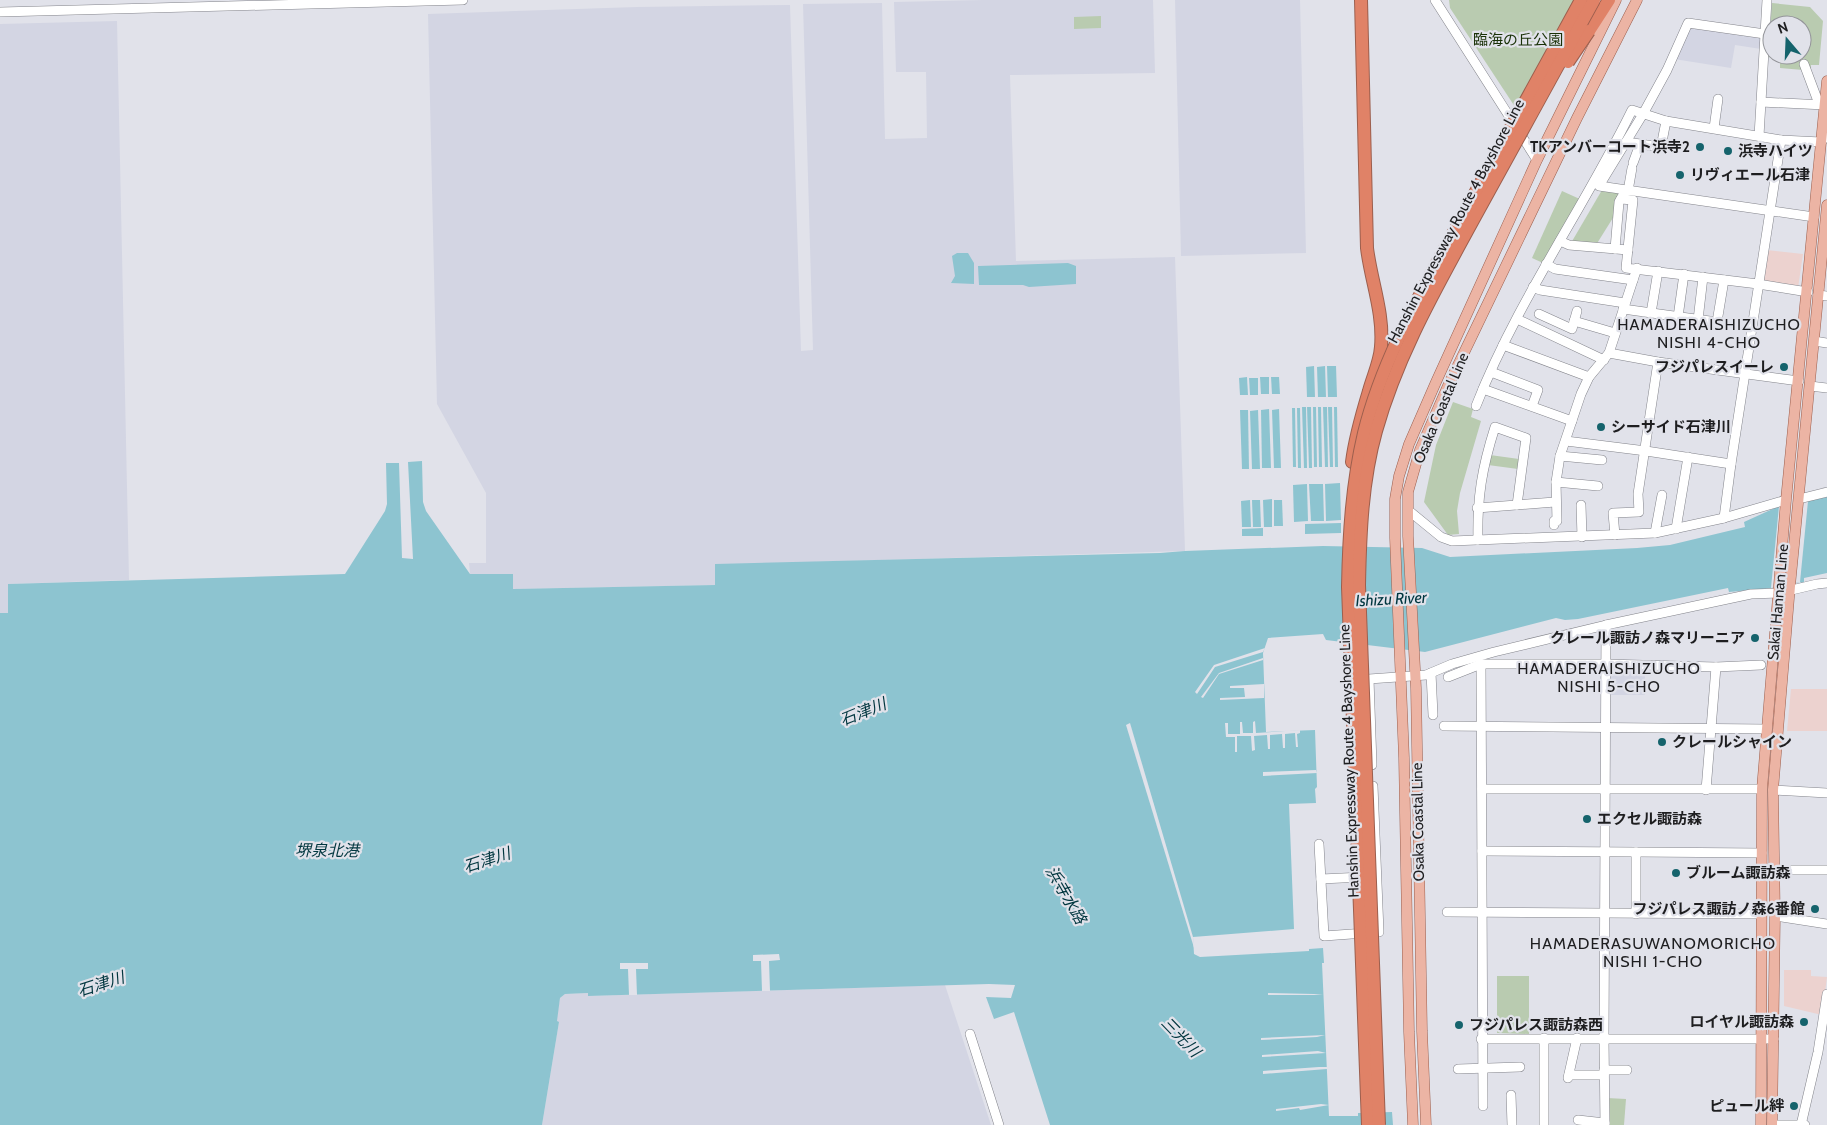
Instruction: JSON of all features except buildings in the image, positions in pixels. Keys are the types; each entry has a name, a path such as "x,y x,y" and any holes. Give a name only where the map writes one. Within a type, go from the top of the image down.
{"highway":[{"path":"1349,541 1352,459 1362,415 1378,362 1382,336 1367,248 1361,0"},
{"name":"Hanshin Expressway Route 4 Bayshore Line","path":"1368,1125 1350,630 1349,541 1356,468 1376,393 1390,357 1424,288 1581,0"},
{"name":"Hanshin Expressway Route 4 Bayshore Line","path":"1379,1125 1360,628 1362,507 1376,432 1394,376 1418,323 1594,0"},
{"path":"1472,222 1536,112 1609,0"}],"main road":[{"name":"Osaka Coastal Line","path":"1413,1125 1408,1032 1400,654 1395,538 1395,499 1399,476 1409,444 1537,160 1616,0"},
{"name":"Osaka Coastal Line","path":"1426,1125 1422,1031 1415,675 1408,536 1408,492 1420,450 1447,388 1577,118 1637,0"},
{"name":"Sakai Hannan Line","path":"1761,1125 1762,789 1786,502 1814,217 1825,141 1822,104 1827,81"},
{"name":"Sakai Hannan Line","path":"1772,1125 1775,916 1773,790 1814,341 1823,295 1827,205"}],"street":[{"path":"0,12 219,4 463,0"},
{"path":"1435,0 1537,160"},
{"path":"1766,15 1767,0"},
{"path":"1762,34 1688,23 1667,70 1643,114 1599,186 1625,193 1814,217"},
{"path":"1759,136 1763,65"},
{"path":"1761,102 1822,104 1804,65"},
{"path":"1714,128 1718,98"},
{"path":"1476,406 1503,345 1533,286 1593,185 1632,110 1666,121 1781,140 1825,141"},
{"path":"1626,142 1661,147 1666,121"},
{"path":"1724,518 1781,140"},
{"path":"1615,249 1619,202 1625,193 1640,144"},
{"path":"1625,193 1633,200 1626,268 1684,274 1808,292"},
{"path":"1560,241 1569,244 1628,250"},
{"path":"1546,264 1555,268 1633,280"},
{"path":"1554,525 1554,521 1556,521 1556,482 1560,456 1581,394 1589,377 1606,356 1637,268"},
{"path":"1651,313 1658,271"},
{"path":"1678,317 1684,274"},
{"path":"1698,320 1703,277"},
{"path":"1533,286 1540,290 1651,313 1717,322 1724,280"},
{"path":"1539,314 1572,329 1577,311"},
{"path":"1516,319 1606,356 1799,381"},
{"path":"1574,321 1615,333"},
{"path":"1814,341 1827,343"},
{"path":"1503,345 1589,377"},
{"path":"1615,536 1613,513 1639,512 1638,494 1658,362"},
{"path":"1491,372 1538,390 1532,406"},
{"path":"1810,386 1827,388"},
{"path":"1483,389 1572,421"},
{"path":"1478,540 1478,508 1484,462 1495,427 1526,438 1517,505"},
{"path":"1566,441 1731,464"},
{"path":"1560,456 1602,460"},
{"path":"1676,529 1688,457"},
{"path":"1556,482 1598,486"},
{"path":"1799,501 1827,492"},
{"path":"1656,533 1662,495"},
{"path":"1478,508 1556,502"},
{"path":"1408,510 1441,537 1452,541 1656,533 1786,502"},
{"path":"1581,505 1582,537"},
{"path":"1319,844 1324,936 1379,932 1369,679 1431,673 1452,664 1494,652 1606,625 1751,594 1827,583"},
{"path":"1578,1120 1605,1124 1606,625"},
{"path":"1481,664 1483,727 1481,1038 1483,1106"},
{"path":"1448,677 1481,664 1606,664 1716,667 1762,665"},
{"path":"1706,790 1716,667"},
{"path":"1431,673 1434,714"},
{"path":"1444,726 1767,729"},
{"path":"1482,789 1762,789"},
{"path":"1773,790 1827,793"},
{"path":"1482,851 1762,853"},
{"path":"1636,852 1636,914"},
{"path":"1774,870 1827,870"},
{"path":"1321,879 1376,876"},
{"path":"1447,912 1762,914"},
{"path":"1775,916 1827,924"},
{"path":"1801,1125 1824,1040 1827,994"},
{"path":"970,1034 1000,1125"},
{"path":"1481,1038 1774,1039"},
{"path":"1544,1038 1544,1125"},
{"path":"1577,1038 1568,1076 1627,1070"},
{"path":"1458,1069 1520,1068"},
{"path":"1512,1096 1512,1125"},
{"path":"1775,1125 1806,1125"}],"shaded area":[{"path":"1153,0 1155,73 1010,75 1016,261 1175,257 1185,551 715,565 716,585 513,589 512,574 470,574 469,563 486,563 486,493 437,404 428,14 637,7 790,5 801,351 813,350 803,4 882,3 885,139 927,138 926,72 896,72 894,2"},
{"path":"1175,0 1300,0 1306,253 1181,256"},
{"path":"117,21 129,580 8,584 8,613 0,613 0,24"},
{"path":"1688,25 1759,36 1762,40 1761,49 1735,45 1731,68 1674,59"},
{"path":"1767,250 1803,254 1798,288 1766,283 1763,280"},
{"path":"1611,667 1645,668 1645,695 1609,695 1609,669"},
{"path":"1791,689 1827,689 1827,731 1787,731"},
{"path":"1784,970 1811,970 1811,976 1827,977 1822,1015 1784,1006"},
{"path":"945,985 991,1125 542,1125 559,1022 556,1022 560,998 565,994 589,993 589,996"}],"green space":[{"name":"臨海の丘公園","path":"1449,0 1586,0 1521,116 1450,8"},
{"path":"1772,3 1810,7 1823,21 1819,65 1812,65 1812,15 1771,15"},
{"path":"1101,16 1101,28 1074,29 1074,17"},
{"path":"1780,65 1811,65 1810,77 1803,70 1780,68"},
{"path":"1602,190 1622,193 1616,213 1596,245 1571,243"},
{"path":"1562,191 1582,200 1543,263 1532,258"},
{"path":"1453,402 1473,409 1471,417 1481,421 1460,493 1457,511 1459,534 1448,535 1424,502 1436,445"},
{"path":"1490,455 1519,459 1518,469 1488,465"},
{"path":"1497,976 1529,976 1529,1034 1497,1033"},
{"path":"1607,1098 1626,1099 1624,1125 1608,1125"}],"water":[{"path":"957,253 968,253 974,263 974,284 951,283 955,276 952,256"},
{"path":"1068,263 1076,266 1076,284 1029,287 1023,285 979,285 978,266"},
{"path":"1314,366 1315,397 1307,397 1306,367"},
{"path":"1325,366 1326,397 1318,397 1317,367"},
{"path":"1327,366 1336,366 1337,397 1328,397"},
{"path":"1247,377 1248,395 1240,395 1239,378"},
{"path":"1260,377 1269,377 1269,394 1261,394"},
{"path":"1271,377 1279,377 1280,394 1272,394"},
{"path":"1249,378 1258,378 1258,395 1250,395"},
{"path":"1302,407 1306,407 1307,468 1304,468"},
{"path":"1307,407 1311,407 1312,468 1309,468"},
{"path":"1313,407 1316,407 1317,467 1314,467"},
{"path":"1318,407 1321,407 1322,467 1319,467"},
{"path":"1323,407 1327,407 1328,467 1325,467"},
{"path":"1328,407 1332,407 1333,467 1330,467"},
{"path":"1334,407 1337,407 1338,467 1335,467"},
{"path":"1292,408 1295,408 1296,467 1293,467"},
{"path":"1297,408 1300,408 1301,468 1298,468"},
{"path":"1269,409 1271,468 1262,468 1261,410"},
{"path":"1279,409 1281,468 1274,468 1272,410"},
{"path":"1240,410 1248,410 1249,469 1242,469"},
{"path":"1258,410 1260,469 1252,469 1250,411"},
{"name":"堺泉北港","path":"422,461 423,502 426,511 470,574 513,574 513,589 715,585 715,564 1160,553 1323,546 1422,548 1450,557 1637,548 1670,545 1745,527 1744,522 1777,507 1827,497 1827,573 1804,578 1802,583 1773,588 1729,592 1728,588 1578,619 1565,620 1556,618 1425,652 1326,640 1323,634 1268,638 1263,653 1266,732 1315,730 1316,803 1289,804 1294,929 1193,937 1194,954 1200,957 1309,951 1309,949 1323,948 1324,963 1322,963 1329,1116 1358,1116 1358,1113 1392,1112 1393,1125 1050,1125 1014,1012 994,1019 986,997 1011,998 1015,985 989,984 588,996 588,993 565,994 560,998 557,1021 559,1022 542,1125 0,1125 0,613 8,613 8,584 345,574 385,511 387,504 386,463 399,463 402,558 413,559 408,462"},
{"path":"1340,483 1341,520 1326,521 1325,484"},
{"path":"1307,484 1308,521 1294,522 1293,485"},
{"path":"1309,484 1323,484 1324,521 1311,521"},
{"path":"1272,499 1272,527 1264,527 1263,500"},
{"path":"1250,500 1251,527 1242,527 1241,501"},
{"path":"1252,500 1260,500 1261,527 1253,527"},
{"path":"1274,500 1282,500 1283,526 1274,526"},
{"path":"1341,523 1341,533 1305,534 1305,524"},
{"path":"1263,528 1263,536 1242,536 1242,529"}],"pier":[{"path":"1808,501 1800,582 1771,588 1779,506"},
{"path":"1265,648 1263,652 1215,667 1197,694 1195,692 1214,665"},
{"path":"1263,658 1263,660 1219,674 1203,698 1201,697 1219,673"},
{"path":"1264,684 1264,698 1220,700 1220,698 1245,697 1244,688 1230,688 1230,686"},
{"path":"1255,721 1256,733 1300,730 1300,733 1297,734 1298,747 1296,747 1295,733 1285,734 1285,748 1283,748 1282,734 1270,735 1270,749 1268,749 1267,735 1254,736 1255,750 1252,751 1251,736 1237,736 1237,752 1235,752 1235,737 1226,737 1225,723 1228,723 1228,734 1240,734 1240,722 1242,722 1243,733 1253,733 1253,722"},
{"path":"1130,723 1193,937 1195,951 1126,725"},
{"path":"1316,770 1317,773 1263,776 1263,772"},
{"path":"779,954 780,960 769,961 770,991 762,991 761,961 753,961 753,955"},
{"path":"620,963 648,963 648,969 636,969 637,995 629,995 628,969 620,969"},
{"path":"1268,993 1314,994 1323,995 1268,995"},
{"path":"1325,1035 1317,1037 1261,1040 1261,1038"},
{"path":"1318,1051 1326,1053 1262,1057 1262,1055"},
{"path":"1327,1067 1327,1069 1263,1074 1263,1071"},
{"path":"1321,1104 1329,1105 1300,1110 1299,1108 1276,1111 1276,1109"}],"place":[{"name":"TKアンバーコート浜寺2","path":"1700,147"},
{"name":"浜寺ハイツ","path":"1728,151"},
{"name":"リヴィエール石津","path":"1680,175"},
{"name":"フジパレスイーレ","path":"1784,367"},
{"name":"シーサイド石津川","path":"1601,427"},
{"name":"クレール諏訪ノ森マリーニア","path":"1755,638"},
{"name":"クレールシャイン","path":"1662,742"},
{"name":"エクセル諏訪森","path":"1587,819"},
{"name":"ブルーム諏訪森","path":"1676,873"},
{"name":"フジパレス諏訪ノ森6番館","path":"1815,909"},
{"name":"ロイヤル諏訪森","path":"1804,1022"},
{"name":"フジパレス諏訪森西","path":"1459,1025"},
{"name":"ピュール絆","path":"1794,1106"}],"district":[{"name":"HAMADERAISHIZUCHO NISHI 4-CHO","path":"1709,333"},
{"name":"HAMADERAISHIZUCHO NISHI 5-CHO","path":"1609,677"},
{"name":"HAMADERASUWANOMORICHO NISHI 1-CHO","path":"1653,952"}],"water label":[{"name":"Ishizu River","path":"1391,599"},
{"name":"石津川","path":"863,712"},
{"name":"石津川","path":"487,860"},
{"name":"浜寺水路","path":"1066,895"},
{"name":"石津川","path":"101,984"},
{"name":"三光川","path":"1181,1037"}]}
